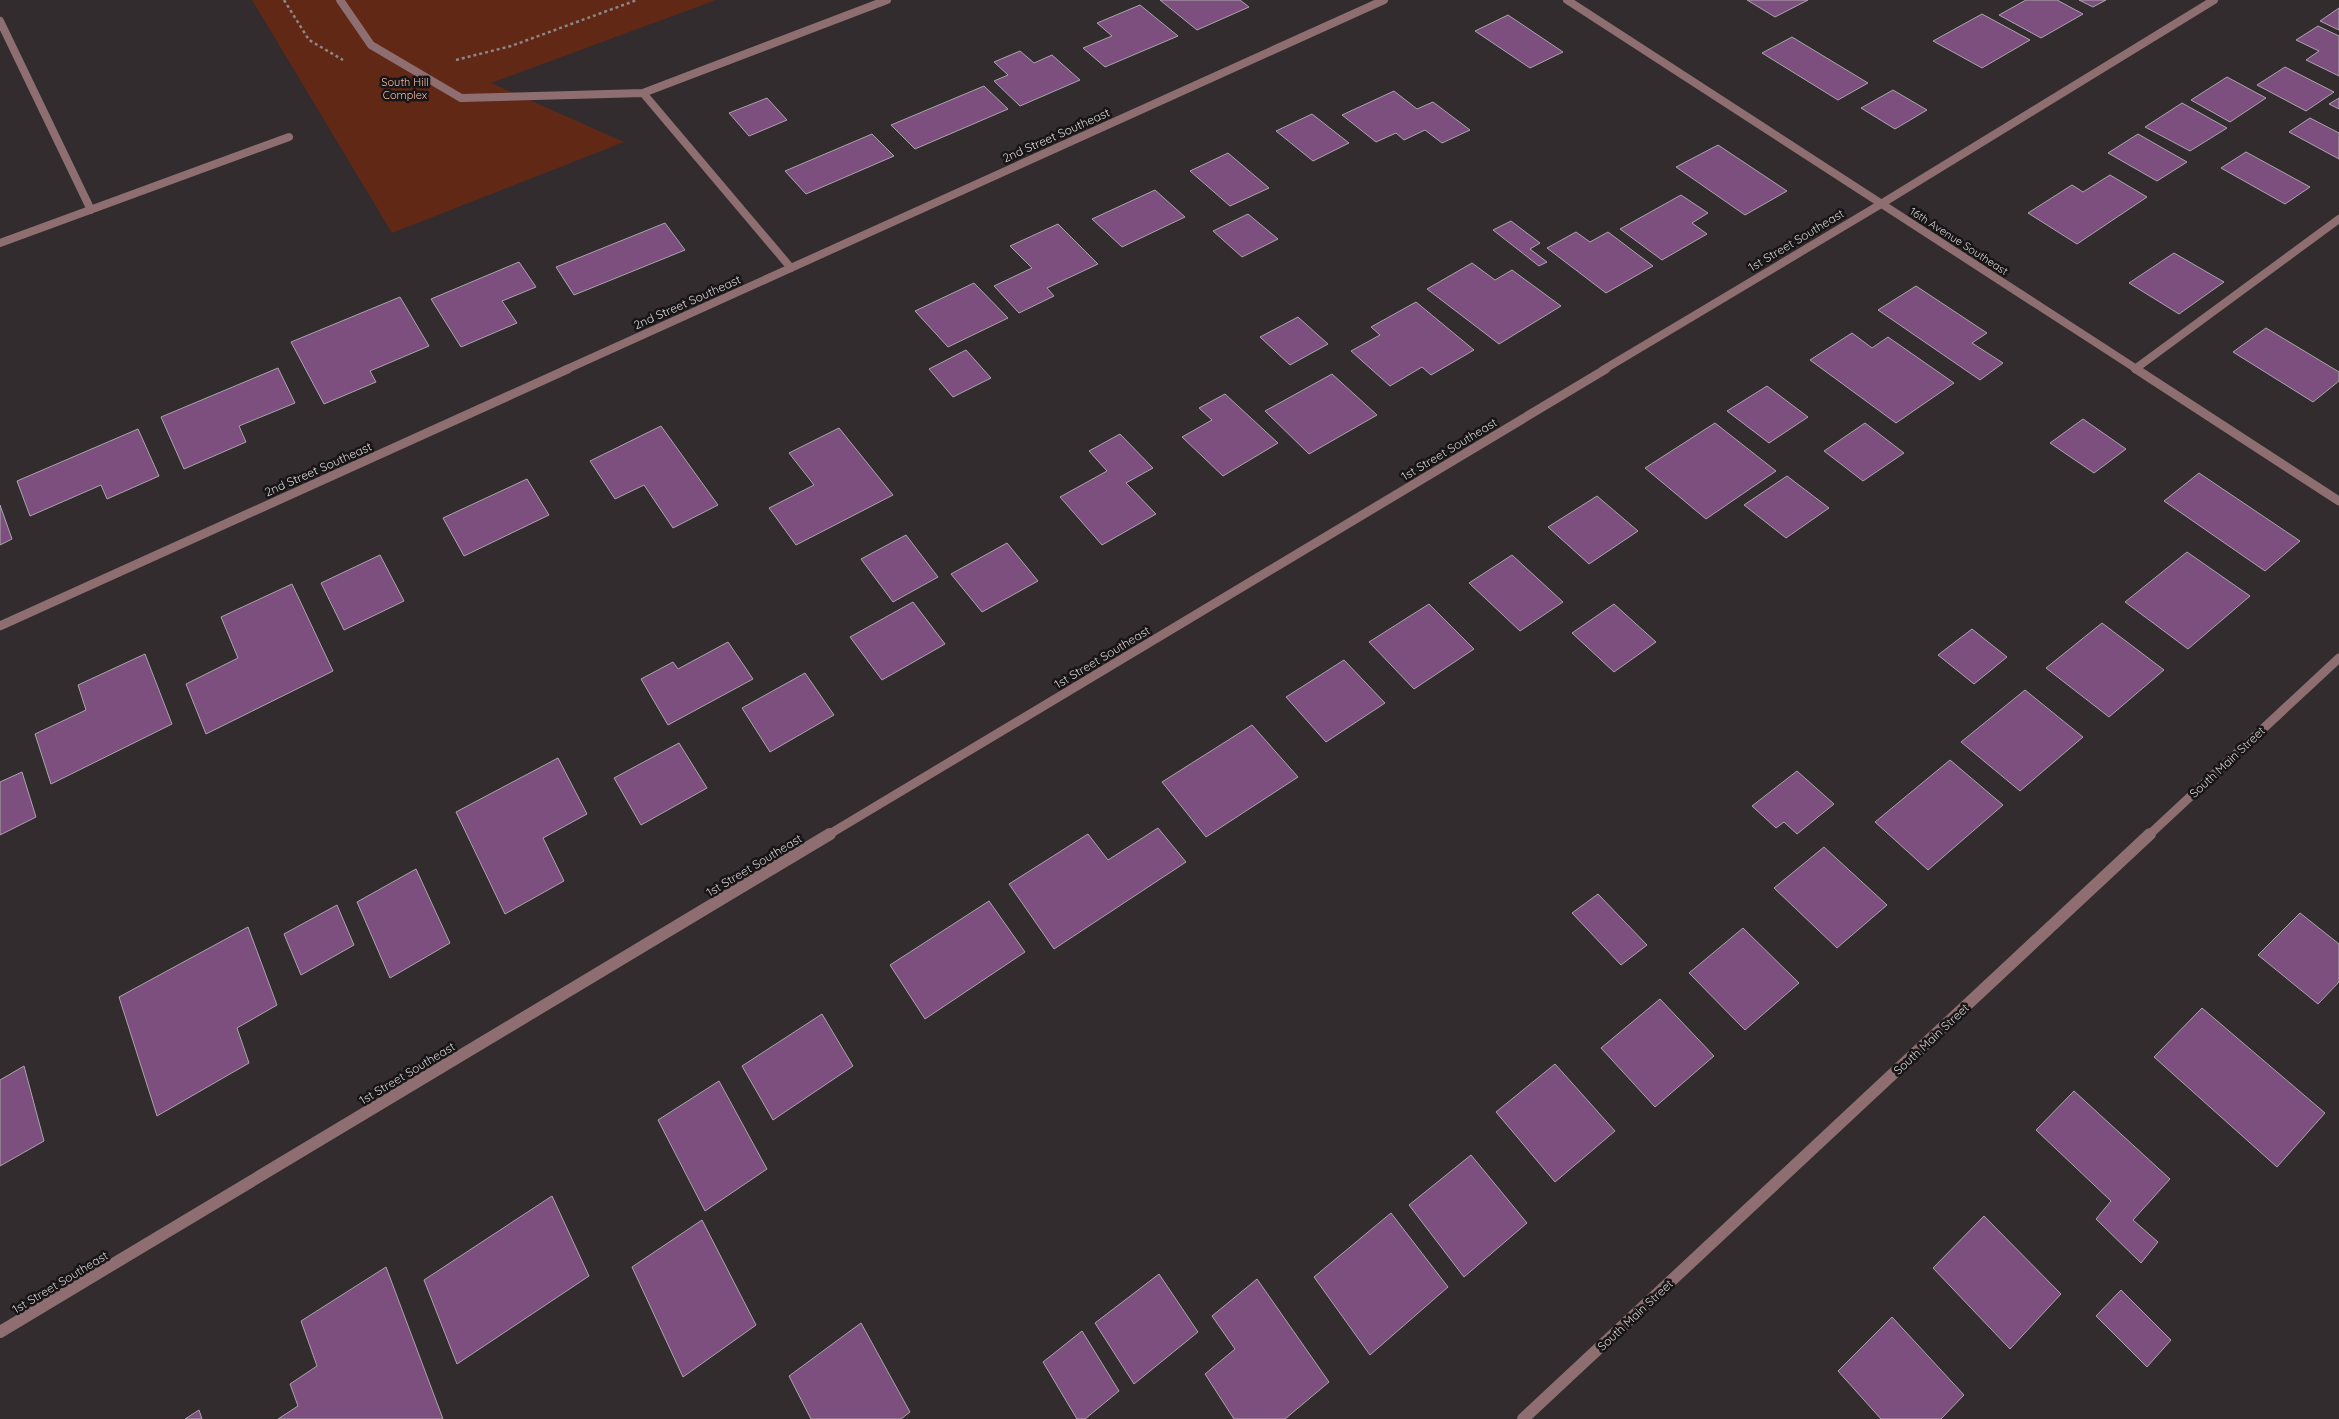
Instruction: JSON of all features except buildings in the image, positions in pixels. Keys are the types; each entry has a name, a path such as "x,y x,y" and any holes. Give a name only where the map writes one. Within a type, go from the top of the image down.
{"street":[{"path":"340,0 371,45 462,98 643,93 887,0"},
{"name":"2nd Street Southeast","path":"0,626 1384,0"},
{"name":"16th Avenue Southeast","path":"1567,0 2339,501"},
{"name":"1st Street Southeast","path":"0,1332 1881,204 2214,0"},
{"path":"0,21 91,210"},
{"path":"643,93 790,268"},
{"path":"0,243 289,137"},
{"path":"2134,369 2339,219"},
{"name":"South Main Street","path":"1523,1419 2339,658"}],"path":[{"path":"284,0 309,40 350,64"},
{"path":"414,71 511,46 637,0"}],"green space":[{"name":"South Hill Complex","path":"252,0 716,0 491,83 624,142 392,233"}]}
